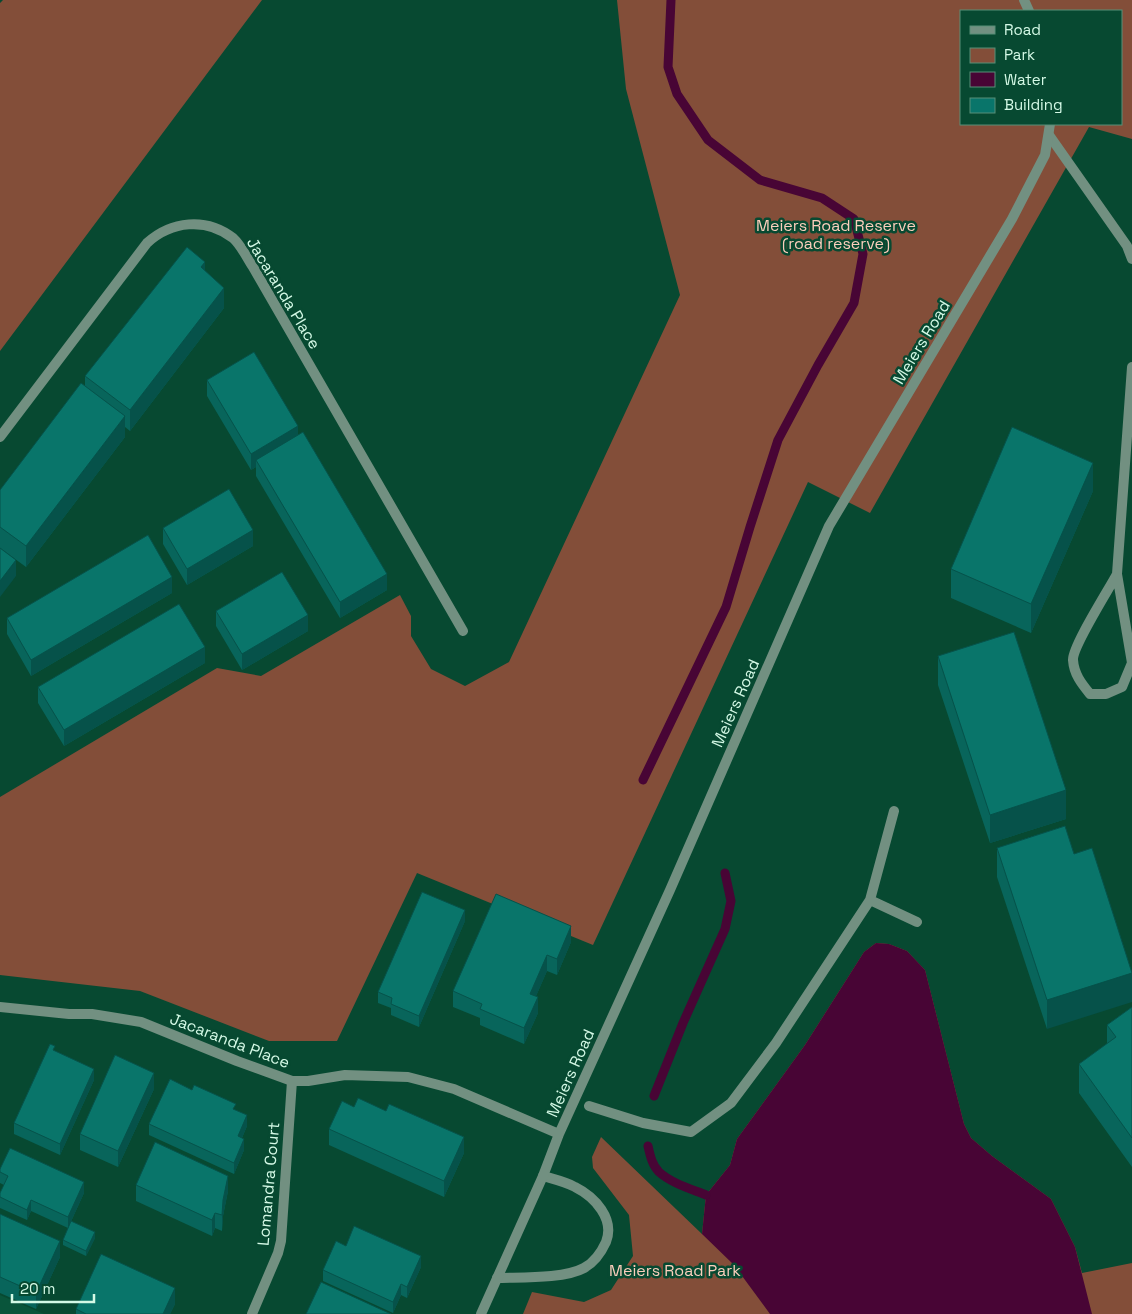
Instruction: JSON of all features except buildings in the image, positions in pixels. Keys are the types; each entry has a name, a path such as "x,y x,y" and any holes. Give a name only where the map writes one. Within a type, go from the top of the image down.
{"street":[{"name":"Meiers Road","path":"481,1314 543,1176 559,1134 666,899 829,526 1012,219 1045,155 1050,125"},
{"path":"1049,135 1127,246 1132,259"},
{"name":"Jacaranda Place","path":"0,437 147,243 158,234 185,224 203,224 218,228 234,239 253,267 463,631"},
{"path":"1117,574 1084,632 1072,658 1076,676 1090,694 1106,694 1122,687 1132,663 1117,574 1132,367"},
{"path":"590,1106 642,1123 691,1132 731,1102 776,1044 870,900 894,811"},
{"path":"870,900 917,922"},
{"name":"Jacaranda Place","path":"0,1007 69,1014 92,1014 141,1022 292,1081 308,1081 345,1075 408,1077 454,1089 559,1134"},
{"name":"Lomandra Court","path":"252,1314 278,1253 292,1081"},
{"path":"497,1278 560,1275 583,1268 599,1256 606,1241 609,1234 608,1219 595,1202 575,1187 543,1176"}],"shaded area":[{"path":"0,1295 44,1314 0,1314"}],"green space":[{"path":"3,0 262,0 0,351 0,3"},
{"name":"Meiers Road Reserve (road reserve)","path":"617,0 1132,0 1132,139 1089,127 870,513 808,482 593,945 417,873 337,1041 269,1041 140,991 0,975 0,797 217,668 261,676 400,595 411,616 411,636 431,669 465,686 509,662 680,295 626,89"},
{"name":"Meiers Road Park","path":"876,943 889,944 907,951 925,970 964,1124 971,1138 992,1156 1051,1199 1075,1247 1082,1273 1132,1263 1132,1314 523,1314 532,1292 584,1302 611,1290 633,1256 629,1215 593,1168 592,1157 601,1137 702,1234 706,1195 730,1165 737,1139 805,1045 864,952"}],"water":[{"path":"876,943 889,944 907,951 925,970 964,1124 971,1138 992,1156 1051,1199 1075,1247 1092,1314 770,1314 734,1265 702,1234 706,1195 730,1165 737,1139 805,1045 864,952"}],"waterway":[{"path":"643,780 726,607 778,440 854,303 863,254 854,219 822,198 760,180 708,140 677,94 668,67 671,0"},
{"path":"654,1096 683,1023 725,929 731,901 725,873"},
{"path":"648,1146 653,1163 659,1172 675,1183 706,1195"}]}
